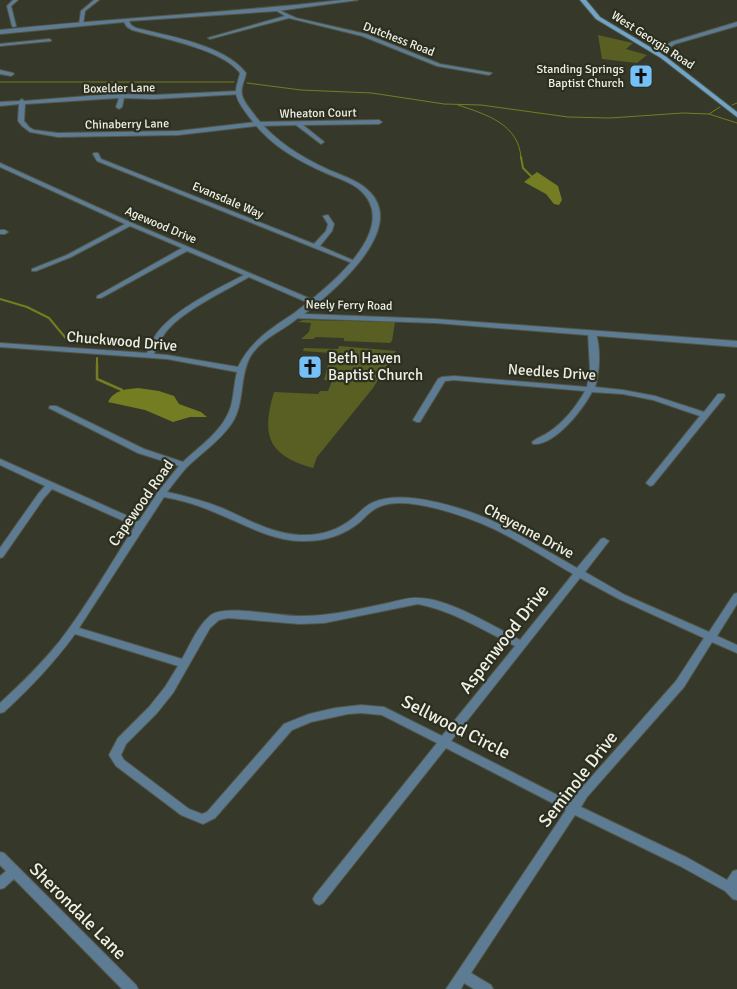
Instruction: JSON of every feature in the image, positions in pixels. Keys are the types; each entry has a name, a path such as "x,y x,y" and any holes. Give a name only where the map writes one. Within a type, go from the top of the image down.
{"main road":[{"name":"West Georgia Road","path":"583,0 587,8 598,18 657,54 737,115"}],"street":[{"path":"14,26 9,6 16,0"},
{"path":"81,24 83,11 96,0"},
{"path":"0,32 126,20 277,9 355,0"},
{"name":"Dutchess Road","path":"277,9 287,16 364,35 440,66 489,73"},
{"path":"210,38 287,16"},
{"path":"126,20 129,26 134,29 197,47 236,62 244,75 238,93"},
{"path":"657,54 674,44 737,24"},
{"path":"0,45 49,40"},
{"path":"0,72 11,74"},
{"name":"Boxelder Lane","path":"0,104 22,101 122,96 154,98 238,93"},
{"name":"Neely Ferry Road","path":"238,93 257,124 270,137 292,155 356,184 370,198 376,214 375,231 370,243 337,283 296,316"},
{"path":"119,107 122,96"},
{"name":"Chinaberry Lane","path":"22,101 22,123 31,130 46,134 178,133 257,124"},
{"name":"Wheaton Court","path":"257,124 379,122"},
{"path":"297,123 321,142"},
{"name":"Evansdale Way","path":"96,154 99,160 354,262"},
{"name":"Agewood Drive","path":"0,165 130,224 314,302"},
{"path":"314,247 329,231 331,224 326,216"},
{"path":"34,270 69,256 130,224"},
{"path":"99,297 187,248"},
{"path":"150,356 160,334 166,328 192,309 248,275"},
{"name":"Neely Ferry Road","path":"296,316 420,320 737,344"},
{"name":"Capewood Road","path":"0,710 38,673 72,630 161,494 185,465 229,420 236,403 241,370 245,358 254,346 296,316"},
{"path":"536,442 554,434 580,405 590,388 593,380 592,333"},
{"name":"Chuckwood Drive","path":"0,345 174,358 241,370"},
{"name":"Needles Drive","path":"417,420 442,379 590,388 644,395 705,415"},
{"path":"650,483 721,396"},
{"path":"53,408 141,451 185,465"},
{"path":"0,462 140,525"},
{"path":"0,555 50,486"},
{"name":"Cheyenne Drive","path":"161,494 196,502 279,535 300,538 323,537 340,532 376,504 391,499 404,499 478,518 622,597 737,649"},
{"name":"Aspenwood Drive","path":"319,898 604,541"},
{"name":"Seminole Drive","path":"453,989 573,808 597,776 680,684 737,596"},
{"name":"Sellwood Circle","path":"521,645 456,612 438,605 418,601 324,619 300,620 228,614 219,615 207,625 169,690 153,710 122,741 116,755 120,763 184,812 203,819 211,815 284,731 305,719 359,709 376,709 390,713 573,808 684,862 733,891"},
{"path":"72,630 185,664"},
{"name":"Sherondale Lane","path":"0,858 131,989"},
{"path":"0,884 14,871"},
{"path":"733,891 737,875"},
{"path":"462,975 486,989"}],"shaded area":[{"path":"598,35 633,43 626,49 647,55 637,63 602,59"},
{"path":"537,172 558,186 562,200 559,205 554,204 546,194 524,182"},
{"path":"303,320 395,322 390,343 344,341 344,338 316,337 313,339 301,339 309,332 311,323 298,322"},
{"path":"339,346 396,351 373,388 317,457 313,468 286,457 277,450 269,432 270,407 274,392 318,394 320,391 328,391 332,381 324,380 331,353 303,351 304,348 338,349"},
{"path":"138,388 159,391 174,396 179,404 201,412 207,417 190,417 173,422 145,410 108,402 117,393"}],"waterway":[{"path":"0,82 234,82"},
{"path":"247,83 301,90 372,93 444,104 481,105 568,117 610,118 683,113 709,114"},
{"path":"732,105 737,103"},
{"path":"458,105 490,117 508,129 515,137 521,159"},
{"path":"709,114 720,107"},
{"path":"709,114 737,123"},
{"path":"521,157 523,168 531,176"},
{"path":"0,299 27,307 49,318 69,342"},
{"path":"97,358 97,379 122,390"}],"place":[{"name":"Standing Springs Baptist Church","path":"641,76"},
{"name":"Beth Haven Baptist Church","path":"310,367"}]}
